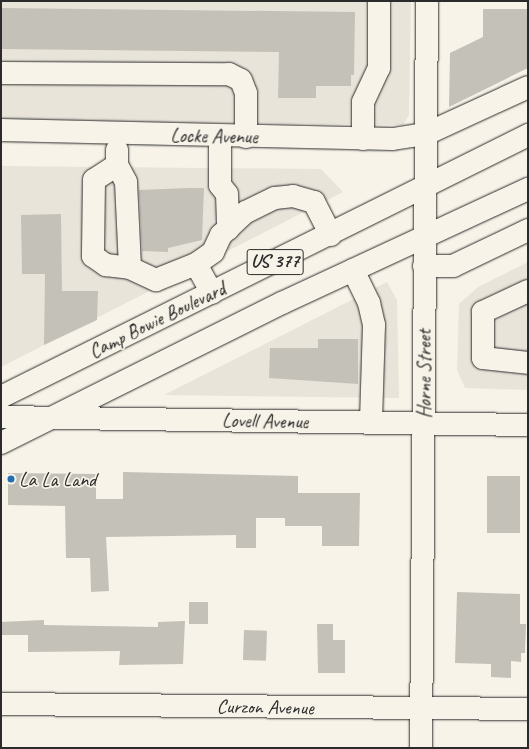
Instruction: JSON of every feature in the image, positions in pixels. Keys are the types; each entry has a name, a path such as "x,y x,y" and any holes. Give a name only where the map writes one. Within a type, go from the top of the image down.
{"street":[{"path":"363,139 363,102 379,68 379,1"},
{"name":"Horne Street","path":"421,748 427,1"},
{"path":"1,73 229,74 241,80 246,93 246,137"},
{"name":"Locke Avenue","path":"1,130 118,135 363,139 426,134 528,88"},
{"path":"118,135 117,165 126,182 130,268"},
{"name":"Camp Bowie Boulevard","path":"1,397 528,135"},
{"path":"220,137 220,185 227,194 228,229"},
{"path":"117,165 94,180 93,256 106,265 130,268 156,280 196,264 213,252 228,229 246,212 275,198 292,196 314,202 331,234"},
{"name":"Camp Bowie Boulevard","path":"1,443 353,270 528,188"},
{"path":"424,266 453,266 528,230"},
{"path":"196,264 212,293"},
{"path":"353,270 369,303 374,325 371,422"},
{"path":"528,291 483,312 483,358 528,363"},
{"name":"Lovell Avenue","path":"1,417 528,425"},
{"name":"Curzon Avenue","path":"1,704 528,709"}],"shaded area":[{"path":"1,1 411,1 409,115 403,125 1,120"},
{"path":"1,166 321,169 343,192 1,367"},
{"path":"528,262 528,390 465,388 457,370 459,304 478,287"},
{"path":"387,282 397,300 399,398 164,395"}],"building":[{"path":"1,8 355,12 354,75 351,75 351,86 316,86 316,98 278,98 279,52 1,49"},
{"path":"483,9 528,9 528,68 449,107 450,53 483,37"},
{"path":"204,188 202,240 168,248 168,252 142,251 139,190"},
{"path":"61,214 62,291 98,291 97,320 44,345 45,274 22,274 21,215"},
{"path":"318,339 358,339 358,384 269,378 270,348 318,348"},
{"path":"123,472 298,476 298,493 360,493 359,546 322,546 322,526 285,526 285,518 256,518 256,548 236,548 236,535 106,537 109,591 91,592 90,558 66,558 65,506 8,505 8,473 96,474 96,499 123,499"},
{"path":"487,476 520,476 520,533 487,533"},
{"path":"457,592 520,594 520,624 526,624 525,653 521,653 521,662 511,661 511,678 491,677 491,664 455,663"},
{"path":"189,602 208,602 208,624 189,624"},
{"path":"44,620 44,625 158,627 158,622 185,621 183,664 119,665 120,651 28,652 28,635 1,635 1,622"},
{"path":"317,624 333,624 333,640 345,640 345,673 318,673"},
{"path":"244,630 267,631 266,661 243,660"}],"place":[{"name":"La La Land","path":"11,479"}]}
